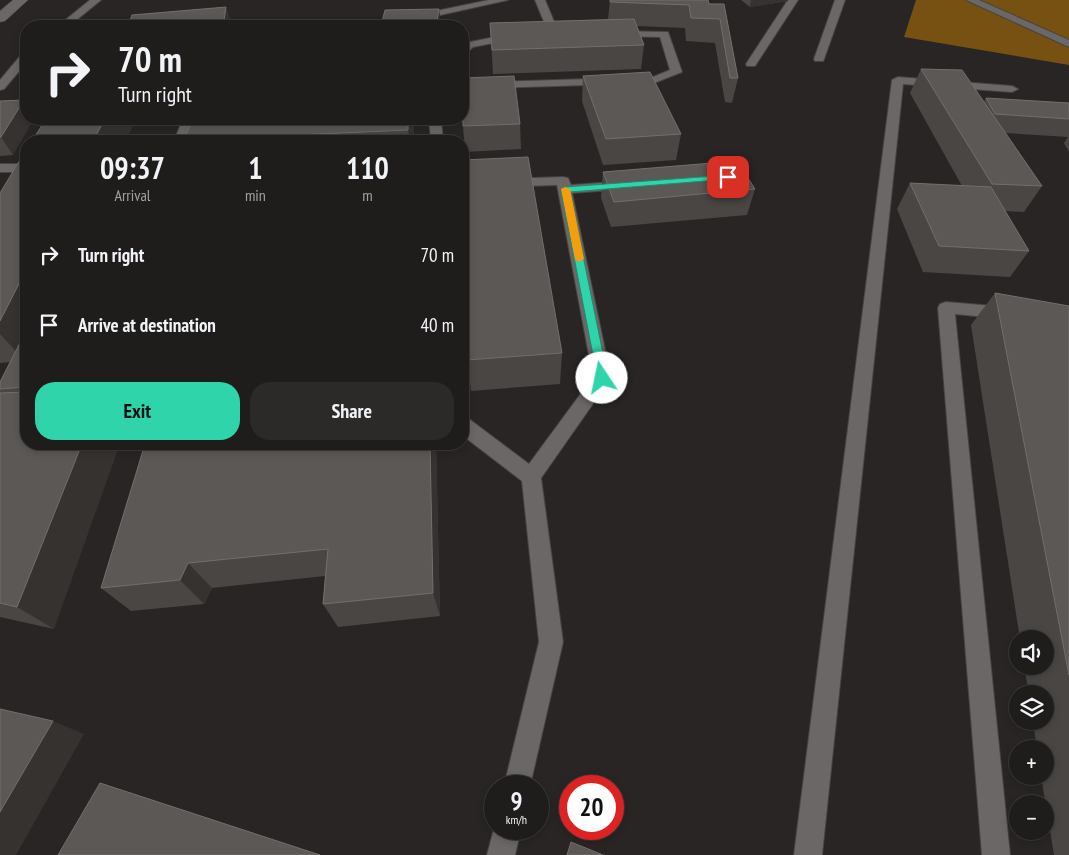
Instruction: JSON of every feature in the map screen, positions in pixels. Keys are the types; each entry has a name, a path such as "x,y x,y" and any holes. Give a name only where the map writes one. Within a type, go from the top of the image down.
{"street":[{"path":"0,18 21,0"}],"lane":[{"path":"71,20 96,0"},
{"path":"407,20 503,0"},
{"path":"540,0 550,34 574,34"},
{"path":"751,64 793,0"},
{"path":"819,59 840,0"},
{"path":"970,0 1069,44"},
{"path":"469,86 654,80 676,72 664,34 604,34"},
{"path":"469,45 502,37 528,36"},
{"path":"0,87 20,63"},
{"path":"808,855 898,80 1012,88"},
{"path":"0,168 20,169"},
{"path":"16,186 20,179"},
{"path":"469,184 564,181 602,378 531,477 551,642 520,775"},
{"path":"565,190 642,184"},
{"path":"996,855 946,308 1024,316"},
{"path":"469,429 531,477"},
{"path":"501,855 504,840"}],"shaded area":[{"path":"916,0 1069,0 1069,65 904,37"}],"building":[{"path":"610,0 708,0 709,4 724,4 738,78 730,78 720,19 691,18 689,5 610,2"},
{"path":"226,7 224,20 130,20 132,15"},
{"path":"439,9 437,20 382,20 385,10"},
{"path":"634,19 644,45 492,50 490,23"},
{"path":"921,69 962,70 1042,186 992,184"},
{"path":"650,72 681,134 606,139 583,76"},
{"path":"514,76 520,124 463,126 469,125 469,78"},
{"path":"986,98 1069,103 1069,119 995,114"},
{"path":"20,100 20,106 1,137 0,137 0,101"},
{"path":"42,125 102,125 96,135 36,135"},
{"path":"190,125 408,125 408,130 296,135 186,135"},
{"path":"528,157 562,353 469,360 469,160"},
{"path":"20,160 20,282 0,321 0,193"},
{"path":"737,161 755,189 614,202 603,172"},
{"path":"910,183 991,187 1029,251 939,246"},
{"path":"995,293 1069,306 1069,675"},
{"path":"20,343 20,387 0,389 0,382"},
{"path":"20,392 20,450 80,450 17,607 0,603 0,393"},
{"path":"143,450 430,450 433,593 323,604 328,549 188,563 180,580 101,588"},
{"path":"0,709 53,721 0,812"},
{"path":"100,783 320,855 58,855"},
{"path":"571,842 603,855 567,855"}],"slow traffic":[{"path":"565,189 579,259"}],"route":[{"path":"602,378 565,190 728,177"}]}
